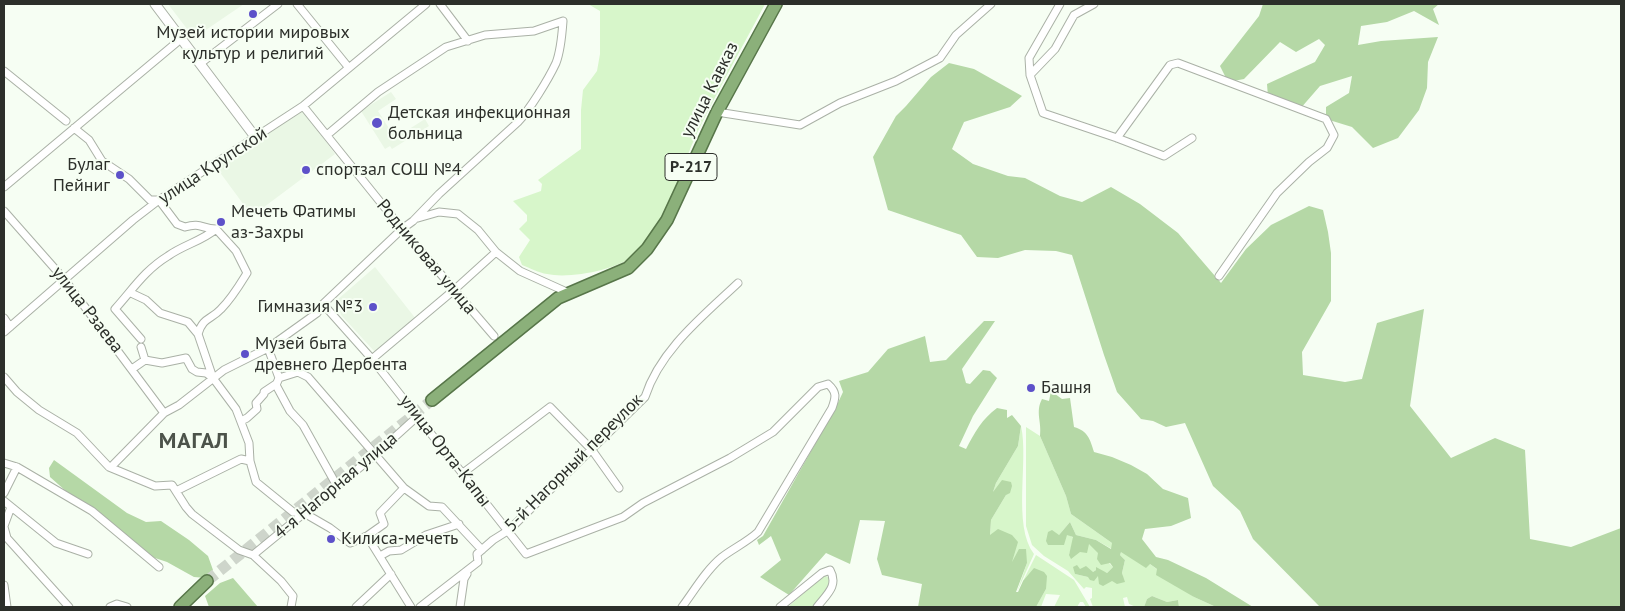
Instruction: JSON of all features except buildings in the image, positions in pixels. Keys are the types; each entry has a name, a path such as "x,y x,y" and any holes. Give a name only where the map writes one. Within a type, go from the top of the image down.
{"highway":[{"name":"улица Кавказ","path":"432,400 558,298 628,268 647,249 667,220 718,112 776,4"},
{"path":"180,607 208,581"}],"street":[{"path":"155,4 256,138"},
{"path":"201,63 278,4"},
{"path":"297,4 349,68"},
{"name":"улица Крупской","path":"4,332 133,220 159,200 303,106 426,4"},
{"path":"440,4 468,41"},
{"path":"718,112 800,124 840,103 896,81 940,58 956,35 991,4"},
{"path":"1060,4 1029,58 1030,75 1043,113 1164,156 1192,138"},
{"path":"1030,75 1055,49 1074,15 1094,4"},
{"path":"327,135 378,92 446,47 485,35 534,31 563,21 556,62 526,113 439,194 413,221"},
{"path":"4,187 182,38"},
{"path":"1117,138 1170,65 1178,63 1326,120 1334,135 1327,148 1309,162 1277,193 1219,276"},
{"path":"4,71 66,121"},
{"name":"Родниковая улица","path":"303,106 402,229 494,336"},
{"path":"74,128 89,140 102,161 129,179 150,200 159,200 177,224 185,227 196,224 216,229 236,251 246,273 237,291 220,311 205,320 200,326 198,334"},
{"name":"улица Рзаева","path":"4,211 64,279 164,414"},
{"path":"111,467 164,414 179,405 224,370 268,348 317,312 323,304 402,229 422,216 439,212 458,214 478,230 496,252 520,271 569,293"},
{"path":"145,360 141,343 115,309 142,276 153,266 170,254 209,235 216,229"},
{"path":"372,359 496,252"},
{"name":"5-й Нагорный переулок","path":"420,607 472,568 478,562 477,554 493,540 509,530 645,397 649,384 677,341 738,283"},
{"path":"130,292 146,300 160,313 188,322 198,334 213,378 236,410 241,421 249,444 250,461 256,482 293,512 304,513 330,528 350,543 367,536 384,524 380,513 404,488"},
{"name":"улица Орта-Капы","path":"323,304 372,359 509,530 526,554"},
{"path":"4,318 10,326"},
{"path":"268,348 277,381 290,411 303,425 337,486"},
{"path":"132,369 145,360 162,363 186,358 192,369 206,373 213,378"},
{"path":"241,421 255,412 257,409 256,403 264,392 277,381 298,372 308,377 404,488 429,506 442,507 482,550"},
{"path":"4,377 17,392 39,410 77,433 111,467 155,486 172,485 186,507 202,522 239,550 253,555 280,581 293,596 291,607"},
{"name":"5-й Нагорный переулок","path":"526,554 623,517 643,503 730,458 773,432 818,387 828,384 834,388 836,396 832,408 758,532 750,540 722,558 703,578 682,607"},
{"path":"464,474 550,407 592,450 618,488"},
{"name":"4-я Нагорная улица","path":"253,555 418,416"},
{"path":"176,491 241,459 250,461"},
{"path":"4,463 17,467 92,511 159,566"},
{"path":"4,493 17,467"},
{"path":"4,501 56,543 88,554"},
{"path":"12,507 4,526 7,538 69,607"},
{"path":"380,556 389,551 400,550 426,535 459,524"},
{"path":"367,536 412,607"},
{"path":"460,607 464,579 472,568"},
{"path":"780,607 822,574 830,570 834,577 832,588 817,607"},
{"path":"356,607 391,574"},
{"path":"4,585 7,607"},
{"path":"110,607 117,604 127,607"}],"shaded area":[{"path":"168,4 244,4 194,38"},
{"name":"Детская инфекционная больница","path":"391,92 396,99 378,111 395,138 425,119 429,126 392,149 390,146 385,149 361,111"},
{"path":"299,105 335,154 252,216 216,167"},
{"name":"Гимназия №3","path":"375,267 416,319 375,352 341,315 337,300"}],"green space":[{"path":"588,4 765,4 698,131 664,213 645,243 627,260 605,269 580,274 547,274 522,265 519,257 530,240 519,229 527,221 527,215 513,201 541,191 542,184 538,180 581,149 583,90 597,71 600,54 600,11"},
{"path":"1263,4 1439,4 1433,9 1439,25 1414,11 1387,22 1361,26 1358,45 1381,41 1438,37 1428,62 1427,88 1419,110 1398,138 1373,148 1352,127 1326,119 1326,107 1349,93 1352,76 1320,86 1300,109 1268,97 1267,84 1315,62 1325,45 1319,39 1296,52 1280,42 1244,79 1228,82 1220,66 1259,16"},
{"path":"949,63 974,69 1022,96 1010,107 964,122 952,149 973,164 1008,176 1025,178 1060,196 1082,202 1111,187 1140,204 1178,233 1221,283 1246,249 1271,225 1309,206 1323,210 1331,253 1331,301 1302,352 1303,375 1345,382 1362,379 1377,323 1424,309 1410,406 1451,458 1495,438 1525,450 1530,539 1571,547 1621,528 1621,607 1320,607 1253,539 1240,511 1213,486 1185,423 1166,427 1153,421 1141,419 1117,392 1072,255 1056,251 1025,250 998,258 977,257 961,235 888,210 873,157 896,116 931,77"},
{"path":"984,321 995,321 962,369 966,383 970,384 983,370 990,371 997,378 973,416 959,446 966,449 983,421 997,408 1007,410 1007,418 1012,415 1021,426 1018,446 996,483 993,492 1002,480 1011,482 1010,493 1006,495 991,520 990,535 998,529 1012,535 1018,542 1012,562 1019,549 1026,549 1027,563 1016,592 1018,592 1023,581 1034,568 1044,572 1047,576 1046,589 1036,607 918,607 922,584 882,575 877,559 885,521 860,520 850,564 826,553 789,595 760,577 781,560 771,536 759,545 757,540 763,536 836,407 843,392 839,381 868,372 888,349 925,336 930,362 946,360"},
{"path":"1051,391 1062,399 1070,398 1074,427 1088,436 1094,452 1131,465 1147,474 1163,489 1188,498 1191,518 1171,526 1145,529 1142,539 1156,557 1168,560 1206,578 1253,607 1216,607 1194,597 1156,575 1157,569 1150,564 1146,568 1121,552 1120,555 1125,560 1122,573 1125,582 1117,584 1112,581 1103,586 1099,584 1098,576 1094,581 1088,577 1075,574 1073,567 1077,565 1080,569 1086,566 1093,572 1096,570 1096,567 1107,573 1113,567 1110,563 1101,565 1097,559 1098,553 1089,544 1087,553 1080,552 1071,559 1069,555 1073,537 1067,535 1064,545 1048,545 1046,541 1048,532 1052,530 1059,535 1070,522 1076,535 1096,540 1111,549 1112,543 1071,514 1066,496 1040,436 1039,408 1042,399 1049,401"},
{"path":"1021,426 1023,440 1022,510 1027,542 1034,554 1017,592 1027,563 1010,566 990,536 991,520 1006,495 992,495 996,483 1018,446"},
{"path":"1026,427 1040,436 1066,496 1071,514 1112,543 1112,549 1096,540 1076,535 1070,522 1059,535 1046,541 1067,534 1074,538 1069,555 1089,543 1113,567 1107,573 1096,570 1075,574 1088,577 1098,575 1112,581 1124,582 1122,573 1125,560 1120,555 1121,551 1150,564 1194,597 1216,607 1179,607 1178,600 1167,602 1152,596 1147,599 1144,607 1136,607 1129,604 1127,597 1123,598 1125,607 1093,607 1090,599 1092,598 1092,588 1086,587 1084,589 1068,571 1044,556 1032,545 1026,526"},
{"path":"54,460 127,513 146,522 161,521 189,540 208,556 213,570 206,578 194,577 167,562 152,557 133,541 112,532 50,477 49,468"},
{"path":"1036,555 1074,580 1090,607 1086,607 1083,602 1080,602 1077,607 1054,607 1060,595 1046,594 1041,607 1036,607 1046,589 1023,581"},
{"path":"826,576 829,578 828,586 813,607 788,607 822,577"},
{"path":"233,578 258,607 209,607 205,596 220,583"},
{"path":"1152,596 1167,602 1178,600 1179,607 1144,607 1147,599"}],"tunnel":[{"path":"207,581 432,400"}],"place":[{"name":"Музей истории мировых культур и религий","path":"253,14"},
{"name":"Детская инфекционная больница","path":"377,123"},
{"name":"спортзал СОШ №4","path":"306,170"},
{"name":"Булаг Пейниг","path":"120,175"},
{"name":"Мечеть Фатимы аз-Захры","path":"221,222"},
{"name":"Гимназия №3","path":"373,307"},
{"name":"Музей быта древнего Дербента","path":"245,354"},
{"name":"Башня","path":"1031,388"},
{"name":"Килиса-мечеть","path":"331,539"}],"district":[{"name":"МАГАЛ","path":"194,442"}]}
